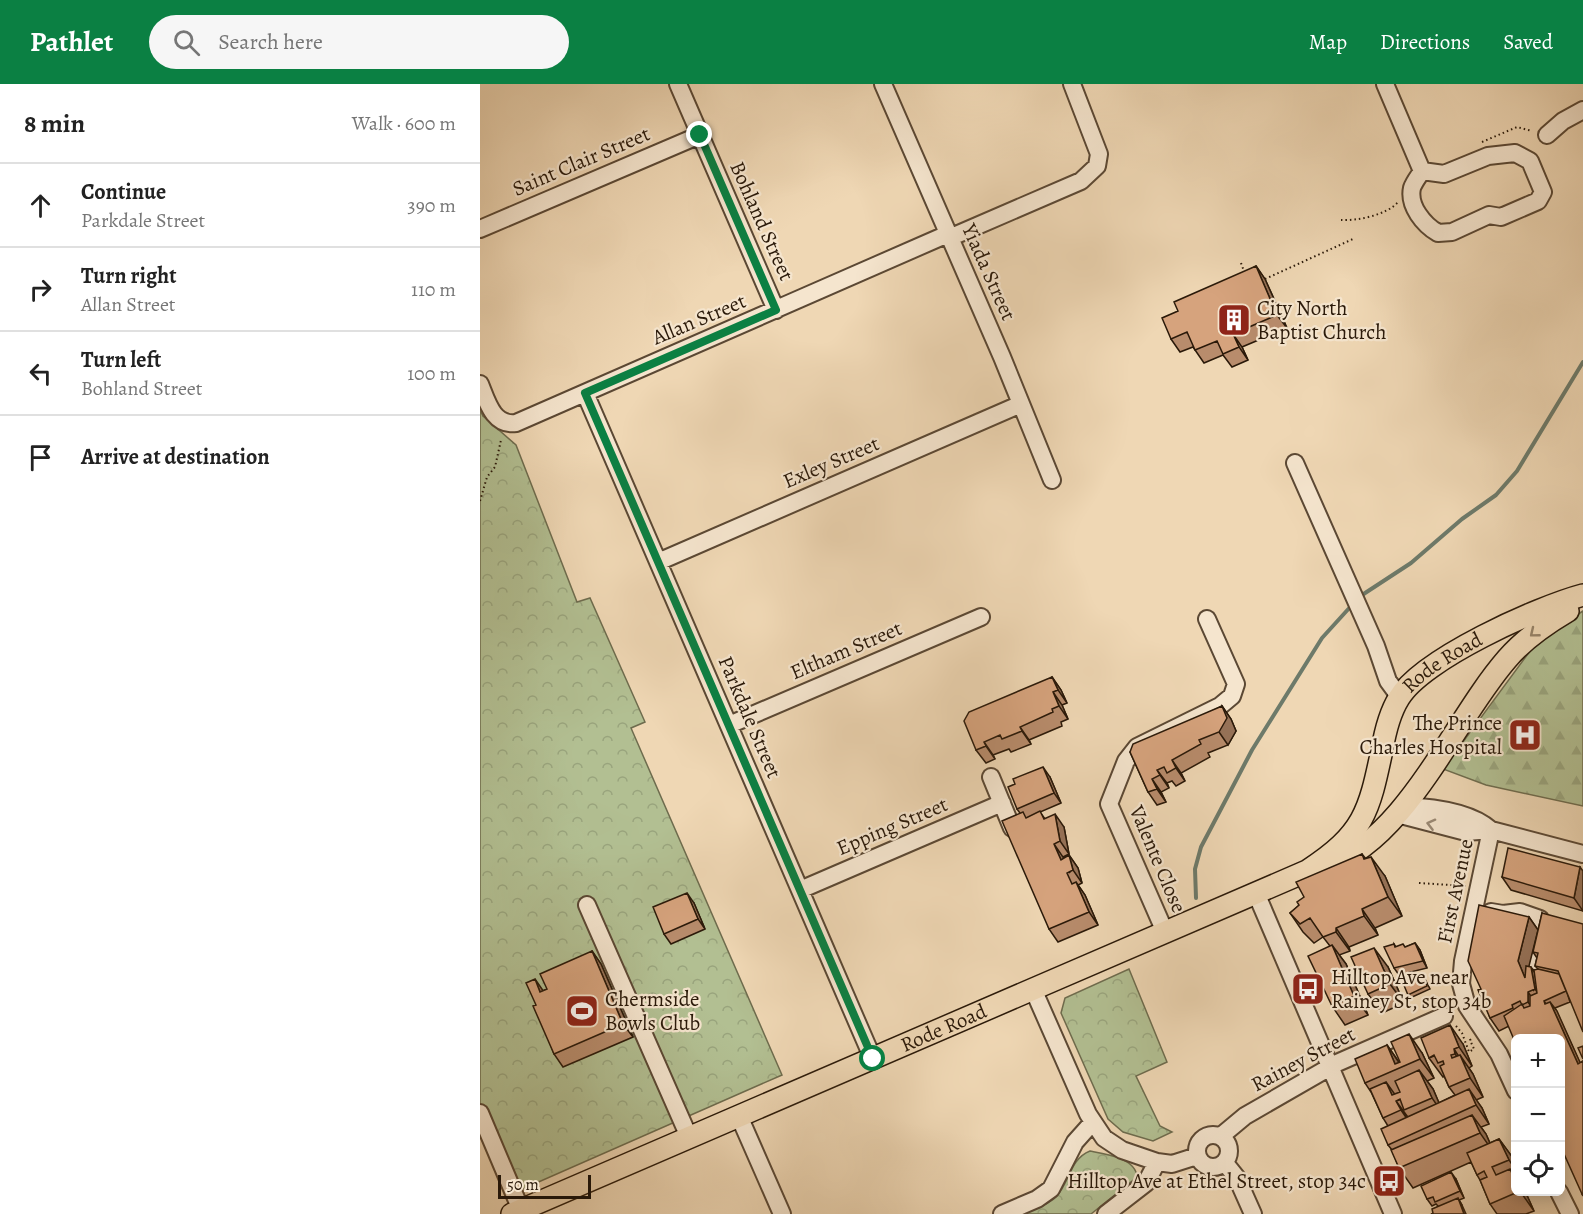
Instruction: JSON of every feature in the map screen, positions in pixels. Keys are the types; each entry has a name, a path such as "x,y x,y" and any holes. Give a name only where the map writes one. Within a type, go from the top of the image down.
{"main road":[{"name":"Rode Road","path":"1307,872 1339,849 1356,830 1367,811 1386,728 1399,696 1427,668 1452,652 1563,601 1583,595"},
{"name":"Rode Road","path":"517,1212 1165,932 1307,872 1331,866 1353,855 1371,842 1422,779 1508,658 1546,624 1583,601"},
{"path":"1339,849 1397,809 1382,791 1379,762"}],"street":[{"name":"Bohland Street","path":"678,84 776,310"},
{"name":"Yiada Street","path":"883,84 1052,480"},
{"name":"Allan Street","path":"480,384 492,411 500,420 516,423 941,237 949,236 1081,181 1093,172 1099,160 1098,146 1072,84"},
{"path":"1385,84 1422,171 1412,192 1417,211 1430,228 1438,233 1452,232 1489,215 1501,217 1538,201 1543,192 1530,161 1515,153 1488,156 1444,174 1422,171"},
{"path":"1547,135 1563,121 1583,110"},
{"name":"Saint Clair Street","path":"480,229 700,135"},
{"name":"Parkdale Street","path":"585,393 873,1059"},
{"name":"Exley Street","path":"658,562 1021,404"},
{"path":"1295,463 1366,623 1388,681 1399,696"},
{"name":"Eltham Street","path":"729,725 981,617"},
{"name":"Valente Close","path":"1165,932 1109,804 1126,761 1137,747 1220,706 1232,696 1236,684 1207,618"},
{"path":"991,777 1012,828"},
{"path":"1422,779 1427,798 1438,810"},
{"name":"Epping Street","path":"800,890 1002,803"},
{"path":"1397,809 1438,810 1478,820 1491,830"},
{"path":"1397,809 1466,832 1491,830 1583,854"},
{"name":"First Avenue","path":"1491,830 1461,972 1462,996 1477,1012 1514,1088"},
{"path":"1256,894 1393,1214"},
{"path":"587,905 689,1137"},
{"path":"1475,909 1503,914 1520,912 1540,919 1542,928 1528,972"},
{"path":"1033,989 1092,1123 1104,1138 1116,1147 1157,1162 1172,1164 1197,1156"},
{"name":"Rainey Street","path":"1221,1136 1245,1116 1332,1067 1444,1016"},
{"path":"480,1113 517,1212"},
{"path":"739,1116 782,1214"},
{"path":"1002,1214 1037,1199 1051,1189 1075,1142 1092,1123"},
{"path":"1197,1156 1201,1140 1210,1135 1221,1136 1230,1149 1225,1163"},
{"path":"1197,1156 1209,1167 1225,1163"},
{"path":"1106,1214 1146,1183 1157,1162"},
{"path":"1225,1163 1237,1178 1253,1214"},
{"path":"1561,1196 1570,1214"}],"path":[{"path":"1341,220 1383,212 1412,192"},
{"path":"1257,277 1266,274 1266,278 1353,239"},
{"path":"1241,263 1249,281"},
{"path":"480,501 488,477 495,467 501,440"},
{"path":"1419,883 1468,885"},
{"path":"1444,1016 1462,1033 1469,1052 1474,1049 1470,1040 1474,1037"}],"green space":[{"path":"480,410 483,416 516,445 577,602 590,598 645,722 631,728 782,1075 509,1195 480,1129"},
{"name":"The Prince Charles Hospital","path":"1583,611 1583,806 1486,785 1443,769 1539,639"},
{"path":"1129,969 1167,1062 1136,1076 1160,1126 1172,1132 1153,1141 1123,1132 1108,1119 1061,1013 1065,998"},
{"path":"1090,1151 1126,1161 1131,1165 1137,1177 1091,1214 1023,1214 1054,1199 1078,1159"}],"building":[{"name":"City North Baptist Church","path":"1256,266 1277,315 1233,334 1239,347 1223,354 1217,341 1195,350 1187,332 1171,339 1162,318 1178,311 1174,302"},
{"path":"1052,677 1058,690 1053,692 1059,706 1052,709 1053,712 1020,727 1022,731 1002,739 1000,735 984,742 986,746 976,750 964,721 969,712"},
{"path":"1222,706 1227,718 1219,732 1199,740 1201,744 1172,760 1176,768 1167,773 1164,767 1157,770 1160,775 1152,779 1157,789 1148,792 1130,752 1133,744"},
{"path":"1043,767 1054,793 1017,809 1008,787 1015,784 1013,779"},
{"path":"1040,811 1044,819 1055,814 1060,841 1054,844 1061,860 1069,855 1073,870 1067,873 1072,884 1076,882 1089,912 1049,929 1002,821 1023,812 1026,818"},
{"path":"1508,848 1580,867 1574,898 1502,877"},
{"path":"1362,854 1364,859 1371,857 1388,897 1362,909 1364,916 1336,928 1336,932 1323,937 1310,918 1300,924 1290,913 1299,905 1297,902 1304,897 1296,882"},
{"path":"687,893 698,919 664,934 653,907"},
{"path":"1479,905 1529,917 1518,961 1525,978 1526,966 1531,967 1535,989 1528,992 1528,1002 1522,1005 1520,1001 1512,1005 1513,1008 1490,1018 1478,990 1481,989 1468,961"},
{"path":"1542,913 1583,924 1583,1032 1558,971 1535,966 1538,953 1533,952"},
{"path":"1415,943 1423,961 1394,968 1384,947 1403,944 1405,947"},
{"path":"1332,945 1354,996 1332,1006 1308,956"},
{"path":"1374,948 1390,984 1368,994 1351,957"},
{"name":"Chermside Bowls Club","path":"592,951 623,1024 554,1054 533,1006 536,1005 526,983 535,979 540,992 547,989 540,974"},
{"path":"1534,970 1559,974 1566,991 1544,1001 1545,1004 1550,1002 1564,1034 1512,1034 1504,1016 1522,1004 1524,1008 1530,1006 1530,996 1537,993"},
{"path":"1422,975 1427,986 1408,995 1403,983"},
{"path":"1450,1025 1459,1047 1454,1049 1455,1054 1451,1055 1452,1058 1460,1055 1470,1078 1449,1087 1440,1066 1444,1064 1443,1061 1438,1063 1434,1055 1429,1058 1421,1038"},
{"path":"1409,1034 1420,1059 1365,1083 1355,1059 1387,1045 1395,1064 1400,1062 1391,1042"},
{"path":"1565,1035 1578,1064 1583,1061 1582,1194 1565,1156"},
{"path":"1583,1046 1583,1059 1578,1048"},
{"path":"1419,1070 1432,1098 1404,1110 1400,1099 1396,1101 1401,1110 1383,1118 1370,1089 1386,1082 1392,1095 1400,1092 1395,1081"},
{"path":"1469,1089 1476,1105 1388,1145 1381,1129"},
{"path":"1472,1115 1480,1133 1399,1168 1391,1150"},
{"path":"1499,1139 1509,1160 1492,1167 1496,1175 1510,1169 1511,1195 1490,1204 1480,1180 1487,1177 1484,1171 1477,1175 1467,1153"},
{"path":"1451,1172 1460,1191 1435,1202 1433,1197 1427,1199 1421,1186"},
{"path":"1458,1198 1464,1214 1431,1214 1432,1209"}],"waterway":[{"path":"1359,597 1411,563 1462,519 1496,495 1517,471 1583,362"},
{"path":"1196,898 1195,869 1201,847 1252,750 1322,638 1352,605"}],"place":[{"name":"City North Baptist Church","path":"1234,320"},
{"name":"The Prince Charles Hospital","path":"1525,735"},
{"name":"Hilltop Ave near Rainey St, stop 34b","path":"1308,989"},
{"name":"Chermside Bowls Club","path":"582,1011"},
{"name":"Hilltop Ave at Ethel Street, stop 34c","path":"1389,1181"}],"route":[{"path":"700,135 776,310 585,393 873,1059"}]}
